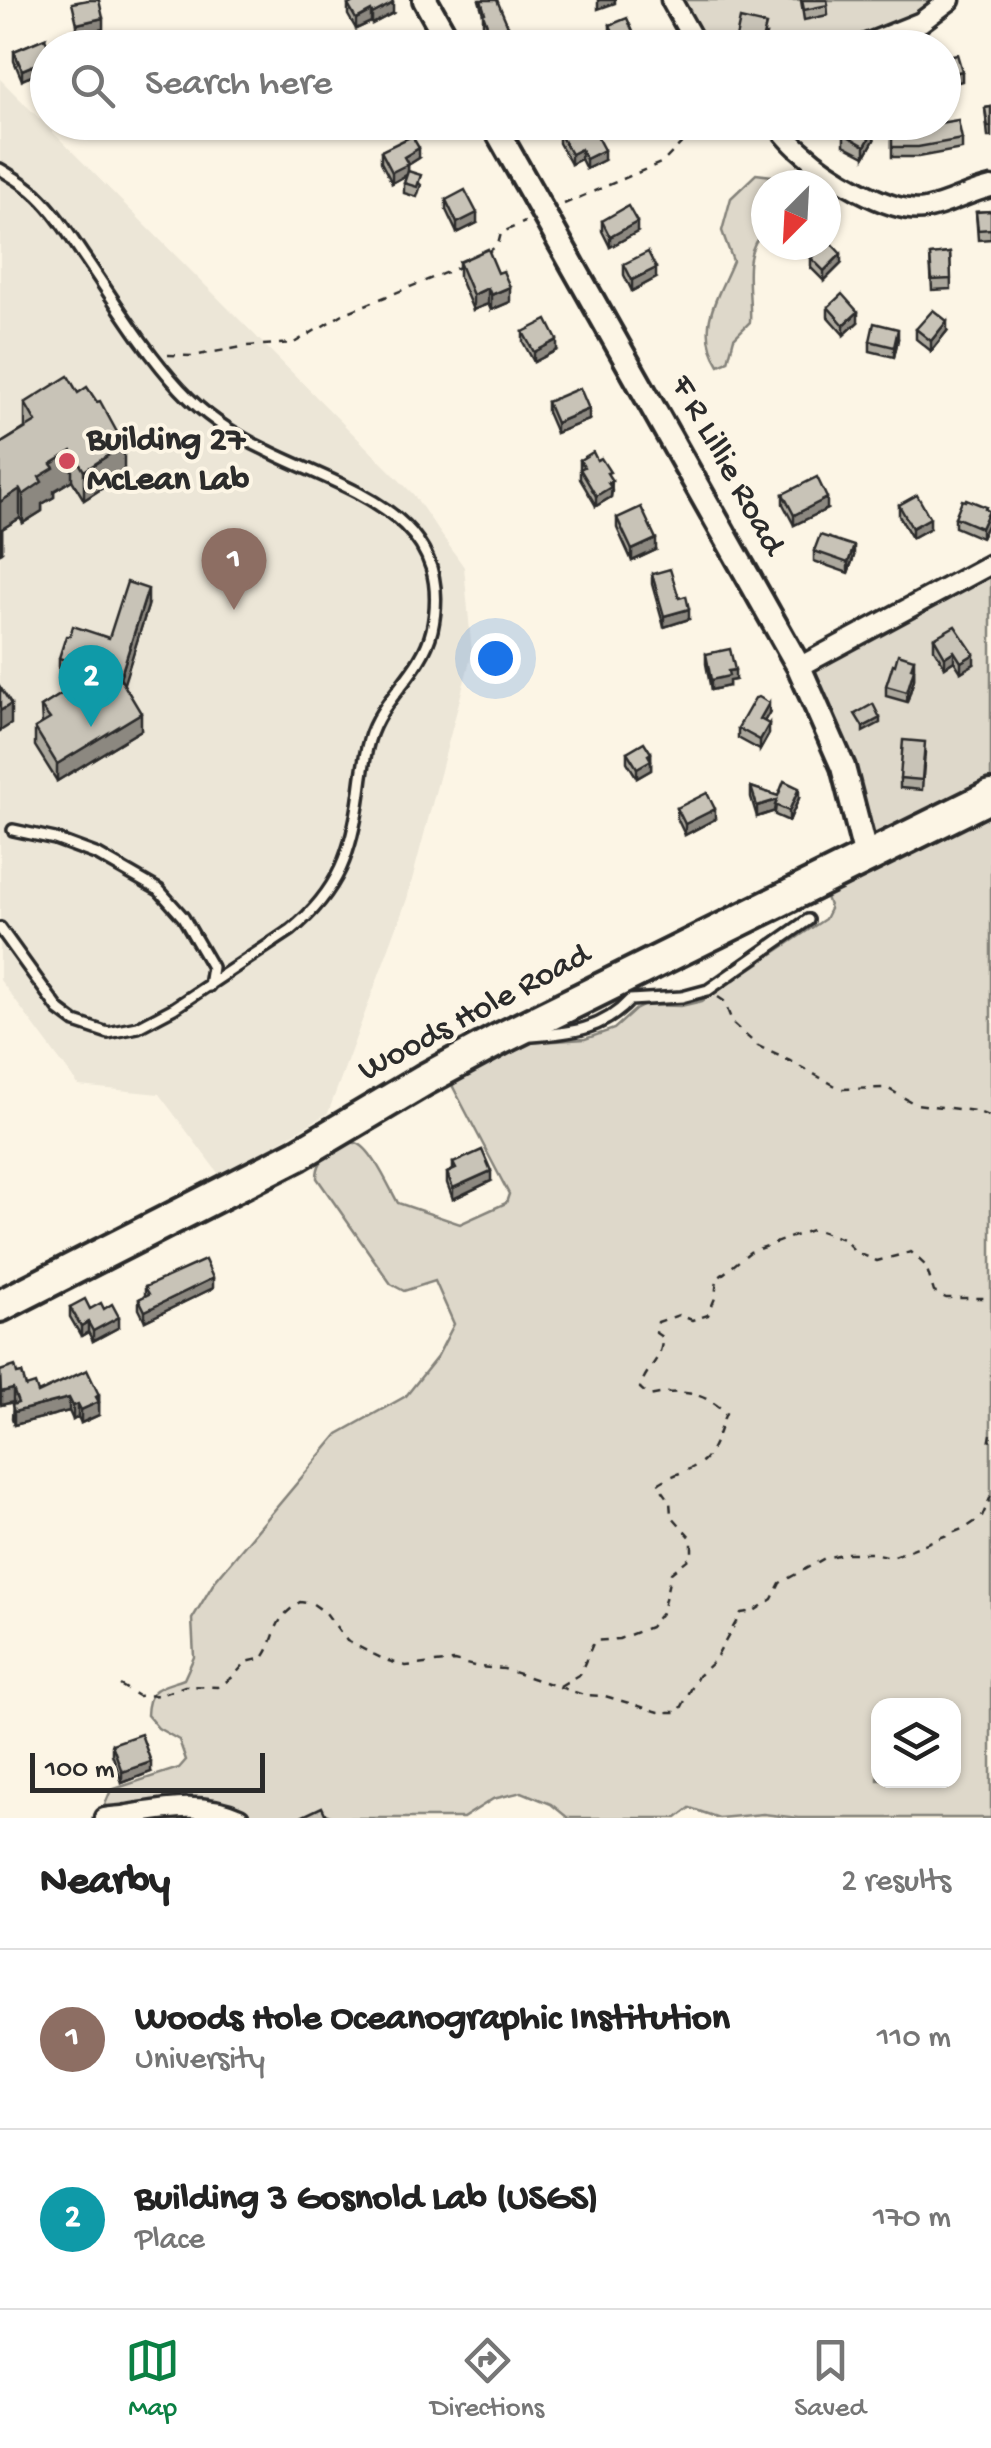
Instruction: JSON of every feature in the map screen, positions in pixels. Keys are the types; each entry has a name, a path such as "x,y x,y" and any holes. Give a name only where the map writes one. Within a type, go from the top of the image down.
{"highway":[{"name":"Woods Hole Road","path":"0,1306 299,1154 500,1039 991,796"}],"street":[{"path":"425,0 442,30"},
{"path":"671,0 688,30"},
{"path":"901,30 921,22 950,0"},
{"name":"F R Lillie Road","path":"502,140 799,666 843,767 866,857"},
{"path":"791,140 828,172 859,191 904,210 921,210 991,187"},
{"path":"799,666 991,564"},
{"path":"104,1818 160,1808 220,1811 239,1818"}],"lane":[{"path":"0,169 48,206 180,390 223,426 390,510 421,548 434,586 428,644 384,707 369,737 352,838 338,876 297,925 209,986 138,1028 119,1032 96,1031 59,1010 0,928"},
{"path":"12,830 56,839 98,855 160,890 183,917 212,967 209,986"},
{"path":"630,1000 682,998 708,990 808,920"},
{"path":"500,1039 578,1032 619,1012 630,1000 648,965"}],"path":[{"path":"485,255 498,245 501,233 663,162 684,140"},
{"path":"153,355 193,356 294,342 343,314 467,264"},
{"path":"708,990 724,1001 733,1024 758,1046 841,1089 888,1088 915,1104 976,1111 991,1117"},
{"path":"559,1686 580,1674 594,1641 618,1639 650,1627 662,1612 672,1574 692,1556 692,1539 672,1515 670,1501 658,1484 703,1462 726,1413 717,1404 686,1391 649,1396 640,1388 662,1351 662,1337 656,1333 658,1322 678,1315 692,1320 708,1315 717,1279 735,1263 750,1252 814,1229 843,1238 856,1252 877,1260 911,1252 926,1266 934,1292 946,1298 991,1298"},
{"path":"991,1434 991,1449"},
{"path":"120,1686 138,1696 160,1695 185,1686 218,1687 246,1662 262,1658 272,1644 280,1619 300,1602 326,1613 347,1641 385,1660 406,1666 454,1661 504,1670 584,1695 605,1696 659,1712 678,1712 698,1676 715,1660 741,1614 772,1600 780,1582 825,1558 872,1554 892,1558 916,1549 982,1517 991,1496"}],"shaded area":[{"path":"680,0 939,0 923,13 883,30 696,30"},
{"path":"0,79 30,109 30,140 61,140 413,494 464,567 472,653 407,899 328,1113 221,1177 159,1094 79,1086 0,980"},
{"path":"751,179 750,322 734,338 728,361 719,365 712,351 709,325 733,261 722,231 731,198"},
{"path":"991,572 991,784 878,837 872,836 814,676 820,661"},
{"path":"991,809 991,1818 799,1818 763,1814 719,1818 690,1808 677,1818 568,1818 551,1804 522,1792 493,1799 463,1818 335,1818 324,1813 309,1818 254,1818 220,1801 103,1809 111,1790 179,1768 186,1760 179,1740 158,1728 147,1715 148,1705 157,1690 184,1679 194,1657 192,1619 215,1581 338,1434 406,1396 437,1357 454,1324 435,1281 404,1291 391,1284 317,1178 323,1159 341,1146 356,1143 374,1160 398,1203 460,1224 506,1203 509,1194 453,1087 453,1079 525,1043 585,1039 614,1029 645,1005 681,1006 702,1001 825,919 830,909 828,890"}],"building":[{"path":"99,0 103,18 77,24 72,3"},
{"path":"358,0 393,3 356,19 348,5"},
{"path":"481,0 497,0 508,26 489,30"},
{"path":"802,0 827,0 828,5 804,10"},
{"path":"627,18 632,30 612,30 610,25"},
{"path":"740,19 766,25 765,30 738,30"},
{"path":"30,44 30,67 22,70 14,51"},
{"path":"991,107 991,126 988,127 985,108"},
{"path":"404,140 414,140 419,148 404,157 408,164 392,172 381,151"},
{"path":"563,140 599,140 604,150 586,159 581,149 571,154"},
{"path":"892,140 956,140 918,147 892,147"},
{"path":"408,171 421,175 417,187 404,183"},
{"path":"465,190 477,213 457,223 446,200"},
{"path":"628,206 637,222 610,237 602,221"},
{"path":"991,211 991,229 978,230 976,212"},
{"path":"488,249 498,273 503,271 510,287 491,295 488,288 473,295 459,262"},
{"path":"648,252 656,268 632,280 624,264"},
{"path":"950,253 951,279 932,280 930,255"},
{"path":"813,260 835,260 824,271"},
{"path":"842,294 858,312 844,325 828,307"},
{"path":"933,310 947,321 931,341 916,329"},
{"path":"547,320 557,340 534,352 523,332"},
{"path":"874,323 898,329 894,347 870,341"},
{"path":"68,376 78,393 87,387 100,401 124,445 84,471 72,451 51,464 54,468 39,477 42,482 23,495 20,489 0,502 0,444 36,422 25,403"},
{"path":"580,388 589,409 556,423 547,402"},
{"path":"593,452 597,460 601,458 612,481 608,483 611,487 596,496 580,469 584,467 580,460"},
{"path":"817,477 827,498 794,515 783,494"},
{"path":"917,495 930,518 912,528 899,505"},
{"path":"966,499 989,511 981,528 955,517"},
{"path":"641,507 656,539 632,550 617,518"},
{"path":"820,535 854,546 848,563 814,551"},
{"path":"670,569 679,598 686,596 689,609 664,616 652,574"},
{"path":"127,582 148,589 120,678 141,713 57,764 35,728 50,719 41,707 85,679 77,664 59,658 66,636 70,636 73,626 109,638"},
{"path":"955,626 974,654 961,662 954,651 945,657 934,638"},
{"path":"730,649 735,670 728,671 729,676 711,680 706,654"},
{"path":"898,654 914,659 907,692 886,686"},
{"path":"0,687 11,704 0,711"},
{"path":"759,697 769,703 760,719 769,724 760,740 738,728"},
{"path":"873,704 880,718 863,727 855,714"},
{"path":"903,740 925,742 922,780 900,778"},
{"path":"644,742 651,760 637,768 627,752"},
{"path":"784,781 799,788 789,811 775,805 777,800 757,806 751,787 778,796"},
{"path":"707,793 715,809 685,824 677,808"},
{"path":"482,1150 491,1171 453,1188 447,1173 456,1169 453,1163"},
{"path":"205,1260 213,1278 145,1311 139,1299 149,1294 145,1287"},
{"path":"85,1299 90,1309 101,1303 104,1309 112,1304 119,1317 93,1331 88,1322 81,1326 70,1307"},
{"path":"15,1366 26,1387 35,1384 38,1393 87,1370 99,1402 81,1410 69,1398 14,1412 12,1405 18,1403 13,1389 1,1392 0,1371"},
{"path":"141,1734 151,1762 122,1772 112,1744"},
{"path":"322,1807 327,1818 299,1818"}],"place":[{"name":"Building 27 McLean Lab","path":"67,461"},
{"name":"Woods Hole Oceanographic Institution","path":"234,610"},
{"name":"Building 3 Gosnold Lab (USGS)","path":"91,727"}]}
